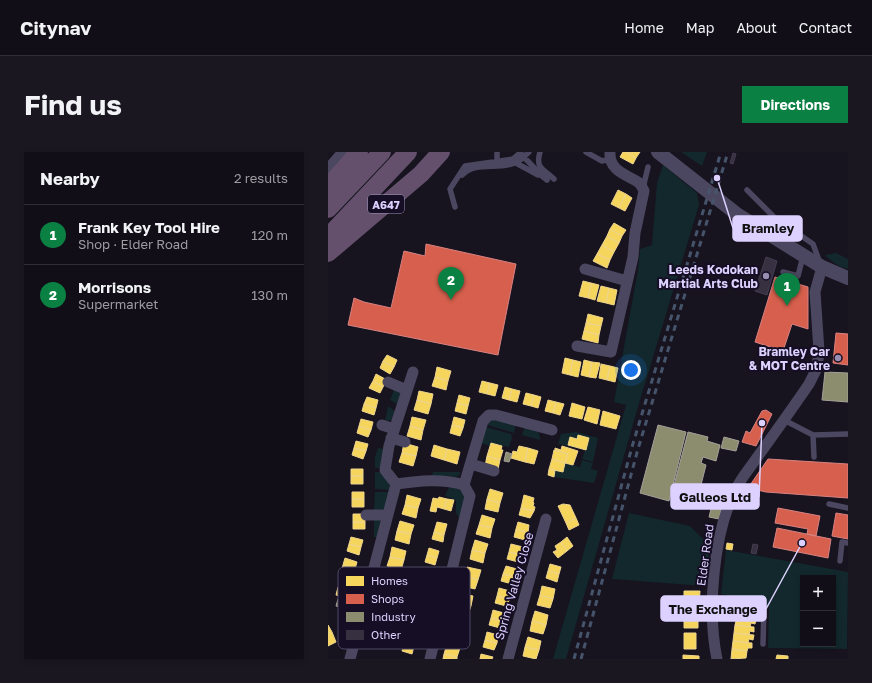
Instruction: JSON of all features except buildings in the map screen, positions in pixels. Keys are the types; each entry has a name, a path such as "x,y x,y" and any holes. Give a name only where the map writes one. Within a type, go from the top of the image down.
{"highway":[{"path":"328,187 359,152"},
{"path":"328,209 382,152"},
{"name":"A647","path":"328,237 408,152"},
{"name":"A647","path":"328,253 421,174 441,152"}],"street":[{"path":"328,169 343,152"},
{"path":"658,152 738,215 822,267 848,278"},
{"path":"577,346 611,352 633,257 635,233 644,191 638,182 612,166 610,155"},
{"name":"Elder Road","path":"717,659 712,599 718,544 727,509 736,488 809,384 817,368 819,350 815,292 822,267"},
{"path":"585,269 627,281"},
{"path":"396,484 385,470 389,446 411,388 413,372"},
{"path":"388,382 411,388"},
{"path":"453,567 470,496 464,484 483,421 489,415 496,415 552,430"},
{"path":"382,425 405,442"},
{"path":"471,464 494,471"},
{"path":"396,484 421,481 456,482 464,484"},
{"path":"374,567 396,484"},
{"path":"366,515 388,515"},
{"name":"Spring Valley Close","path":"508,659 546,519"},
{"path":"350,659 353,649"},
{"path":"430,659 432,649"}],"lane":[{"path":"497,152 499,164"},
{"path":"450,189 467,170 476,167 499,164 529,152"},
{"path":"540,152 540,166 544,172 549,174 548,179"},
{"path":"586,152 602,161 610,155"},
{"path":"516,163 522,154"},
{"path":"522,154 548,179"},
{"path":"454,207 450,189 465,166 516,163 548,179"},
{"path":"643,188 648,167"},
{"path":"747,190 774,217 813,244 822,267"},
{"path":"783,272 798,276 804,255"},
{"path":"784,420 813,435 848,434"},
{"path":"813,435 814,457"},
{"path":"829,504 848,508"},
{"path":"840,561 842,542 848,543"},
{"path":"712,599 764,607 763,644"}],"green space":[{"path":"681,152 707,152 702,166"},
{"path":"663,165 697,193 699,205 638,407 566,659 553,659 626,405 614,402 638,270 640,249 652,245 657,183"},
{"path":"836,253 848,259 848,269 836,264 825,255"},
{"path":"395,387 402,391 397,404 390,400"},
{"path":"388,406 395,411 393,420 385,421"},
{"path":"491,419 516,423 514,433 484,424"},
{"path":"525,426 537,429 540,440 522,435"},
{"path":"486,427 511,434 512,438 509,447 491,443 490,446 481,443"},
{"path":"576,432 598,438 593,462 582,459 585,450 558,444 561,434"},
{"path":"378,448 384,449 382,468 375,468 375,457"},
{"path":"582,460 593,463 591,469 598,471 594,483 554,477 555,470 563,472 565,463 580,467"},
{"path":"375,472 382,472 389,483 389,490 375,489"},
{"path":"433,472 460,472 460,475 456,477 432,476"},
{"path":"449,487 458,488 465,494 460,520 456,513 456,500 445,496"},
{"path":"375,492 389,492 384,510 374,510"},
{"path":"629,513 690,526 710,546 704,586 612,579"},
{"path":"374,517 381,520 377,537 374,537"},
{"path":"726,550 848,572 847,649 768,648 769,607 756,600 721,594"}],"railway":[{"path":"574,659 632,447 721,152"},
{"path":"581,659 638,449 728,152"}],"place":[{"name":"Bramley","path":"717,178"},
{"name":"Leeds Kodokan Martial Arts Club","path":"766,276"},
{"name":"Morrisons","path":"451,300"},
{"name":"Frank Key Tool Hire","path":"787,306"},
{"name":"Bramley Car & MOT Centre","path":"838,358"},
{"name":"Galleos Ltd","path":"762,423"},
{"name":"The Exchange","path":"802,543"}]}
